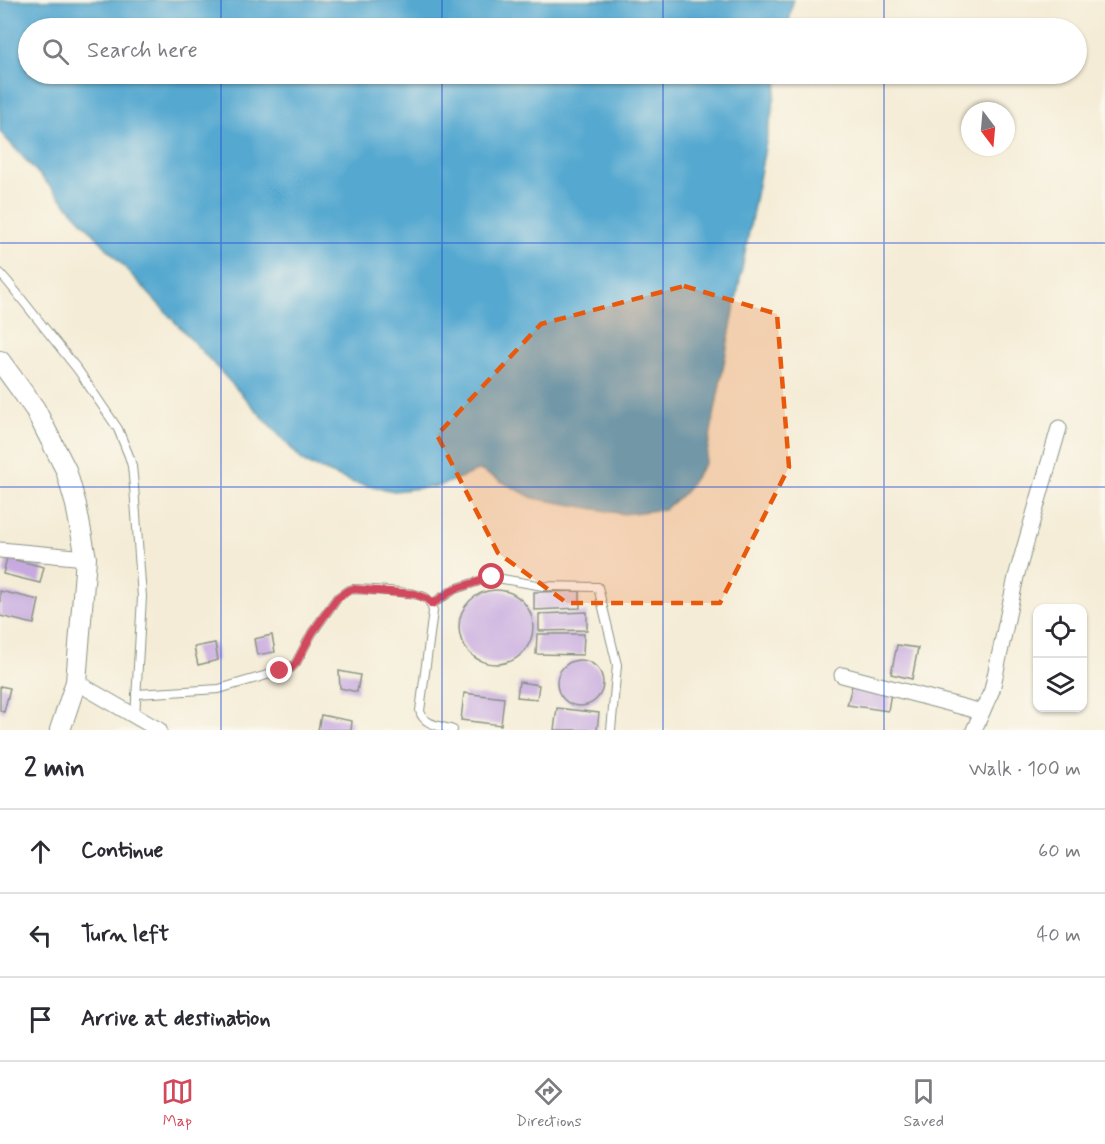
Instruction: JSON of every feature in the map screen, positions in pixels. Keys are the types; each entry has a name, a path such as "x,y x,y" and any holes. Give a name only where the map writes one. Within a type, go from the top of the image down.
{"street":[{"path":"0,361 35,409 66,470 76,505 86,558 76,682 60,730"},
{"path":"974,730 993,690 1016,577 1059,428"},
{"path":"0,550 86,558"},
{"path":"842,675 982,712"},
{"path":"76,682 132,723 159,730"}],"lane":[{"path":"0,273 78,370 118,429 129,456 133,477 142,597 132,723"},
{"path":"432,604 455,589 492,577 543,586 598,587 617,665 611,730"},
{"path":"136,694 219,689 291,668 337,598 347,591 353,589 415,594 428,599 432,604 433,618 421,717 426,722 453,730"}],"highlighted area":[{"path":"684,286 777,314 789,467 720,603 567,603 498,553 437,435 541,324"}],"water":[{"path":"0,0 793,0 790,18 18,18 18,84 777,84 705,463 685,492 665,509 624,514 533,498 480,470 439,486 394,491 354,483 304,462 0,132"}],"building":[{"path":"7,558 44,567 40,583 3,574"},
{"path":"496,590 510,593 522,601 530,613 533,627 530,641 522,653 510,661 496,664 482,661 470,653 462,641 459,627 462,613 470,601 482,593"},
{"path":"0,591 39,600 34,624 0,616"},
{"path":"580,591 580,608 534,610 534,592"},
{"path":"587,612 587,630 539,631 539,614"},
{"path":"537,634 584,634 583,655 536,654"},
{"path":"272,635 275,652 257,655 254,639"},
{"path":"215,643 218,660 198,665 194,647"},
{"path":"897,645 918,648 912,679 891,674"},
{"path":"580,660 596,667 603,683 596,699 580,706 564,699 557,683 564,667"},
{"path":"339,671 360,675 357,692 340,688"},
{"path":"519,682 539,685 537,699 517,697"},
{"path":"853,682 891,692 888,711 847,705"},
{"path":"0,686 10,688 4,712 0,711"},
{"path":"464,693 504,698 501,725 461,720"},
{"path":"557,708 599,713 597,730 554,730"},
{"path":"321,715 352,721 351,730 318,730"}],"route":[{"path":"280,671 291,668 296,663 312,633 337,598 347,591 353,589 415,594 428,599 432,604 455,589 492,577"}]}
